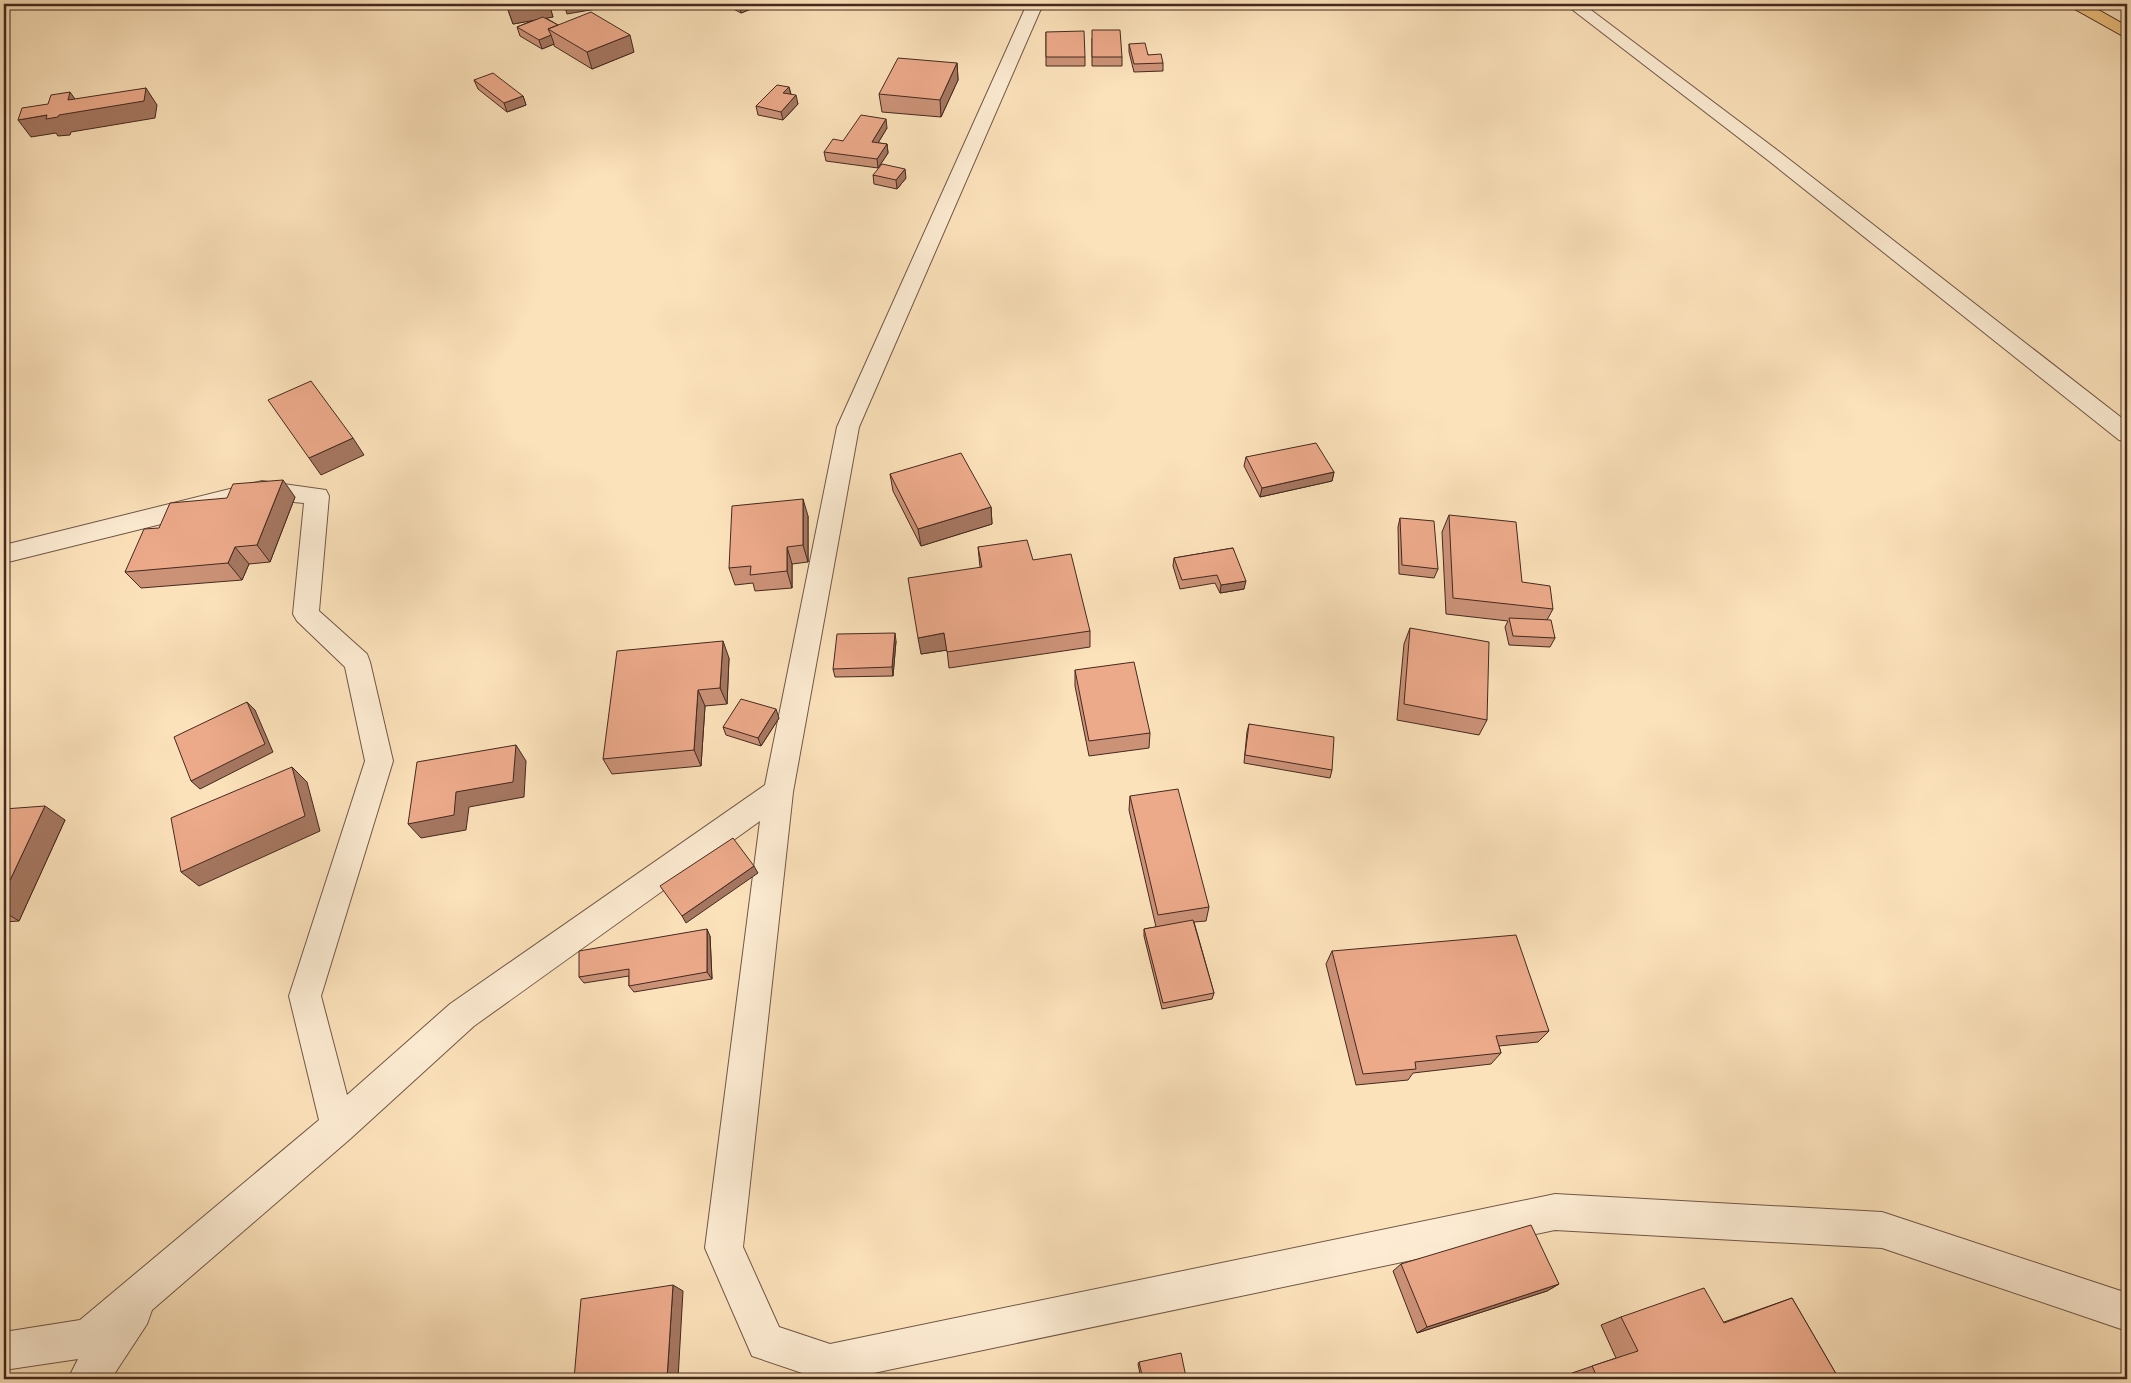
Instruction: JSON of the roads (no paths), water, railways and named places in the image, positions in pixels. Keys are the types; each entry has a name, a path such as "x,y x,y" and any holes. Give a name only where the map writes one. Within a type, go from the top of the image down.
{"highway":[{"path":"2077,4 2127,32"}],"street":[{"path":"1035,4 848,427 778,792 724,1248 766,1342 830,1363 1555,1212 1882,1230 2127,1312"},
{"path":"1573,4 1775,157 2127,434"},
{"path":"4,554 262,490 317,496 306,614 357,662 379,761 305,996 338,1127"},
{"path":"4,1351 88,1338 338,1127 462,1015 778,792"},
{"path":"88,1379 148,1289"}]}
